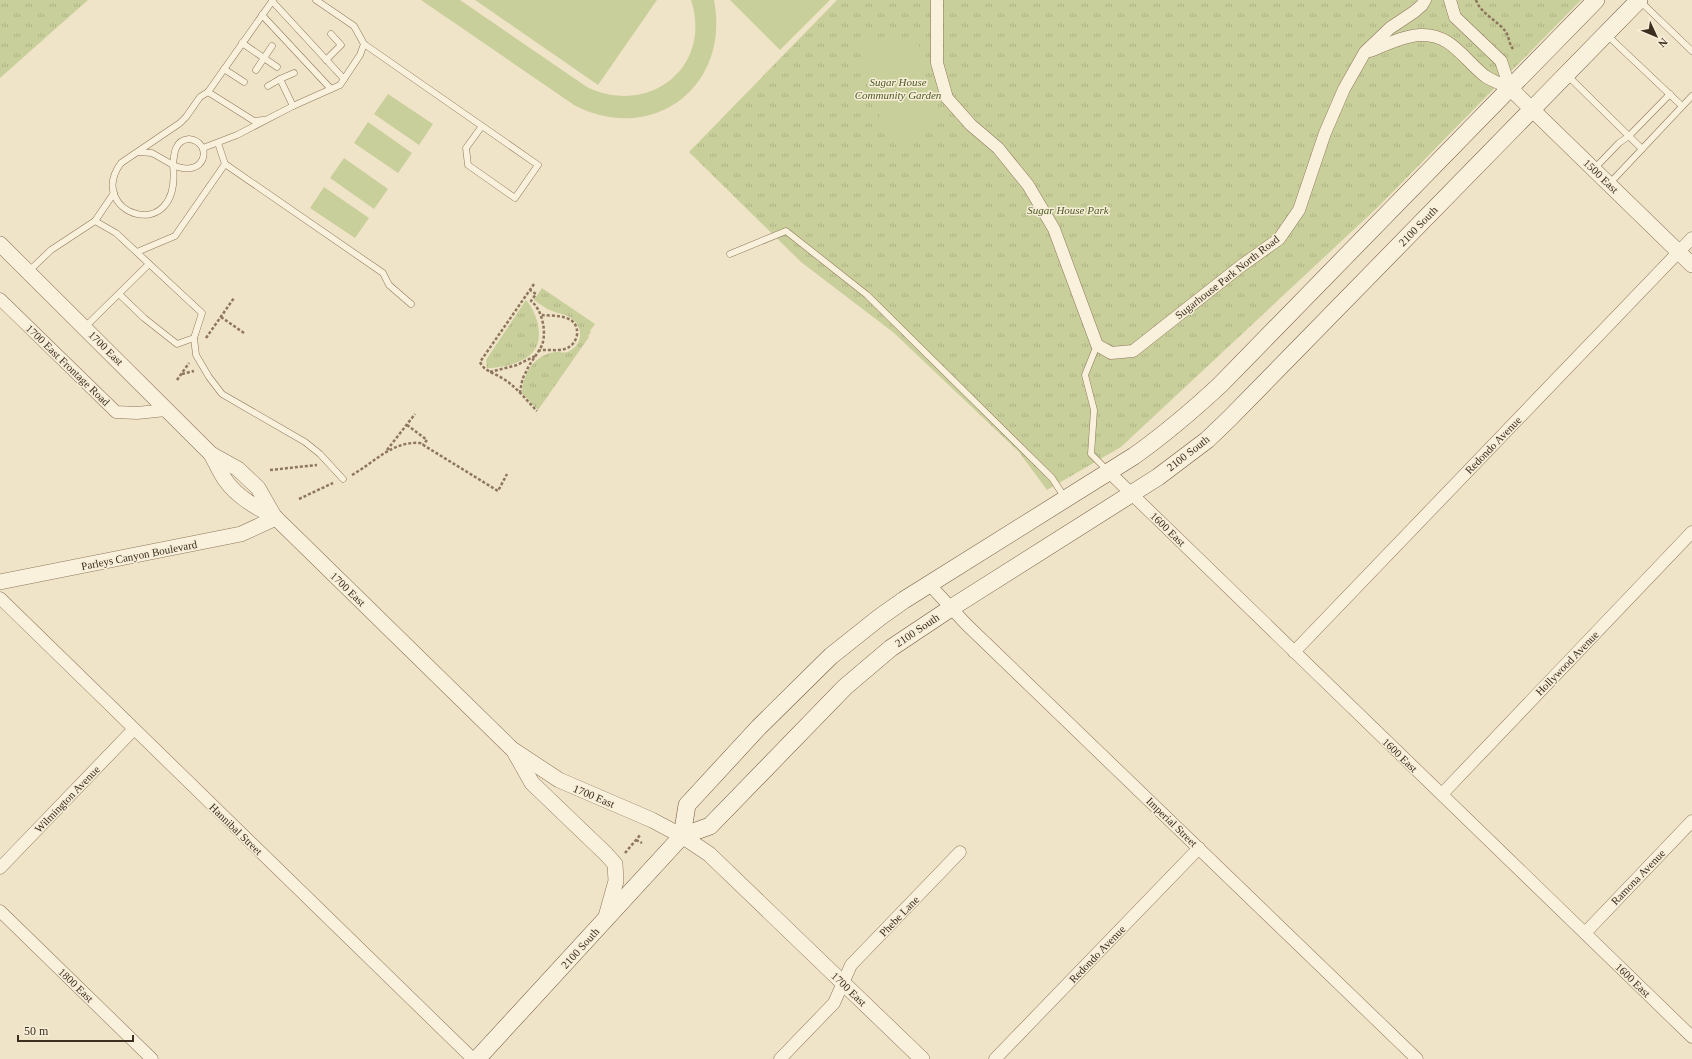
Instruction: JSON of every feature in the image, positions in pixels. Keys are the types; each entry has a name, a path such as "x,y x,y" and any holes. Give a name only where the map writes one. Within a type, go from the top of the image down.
{"main road":[{"path":"682,836 686,805 759,727 831,656 880,617 929,584 1066,500 1159,438 1220,385 1596,0"},
{"name":"2100 South","path":"477,1059 682,836 710,826 845,687 891,648 951,608 1132,495 1183,458 1229,419 1639,0"}],"street":[{"path":"937,0 936,63 947,98 971,125 998,148 1028,185 1054,229 1097,345"},
{"name":"Sugarhouse Park North Road","path":"1097,345 1111,353 1133,351 1241,266 1279,239 1299,210 1325,133 1344,90 1365,52 1390,28 1414,12 1425,0"},
{"name":"1500 East","path":"1450,0 1455,17 1501,61 1510,88"},
{"name":"1500 East","path":"1365,52 1396,40 1420,35 1441,37 1456,48 1486,77 1510,88 1692,265"},
{"name":"Redondo Avenue","path":"1294,652 1692,238"},
{"name":"1700 East","path":"0,244 211,454 227,482 245,500 276,518 512,749 564,783 652,820 682,836 709,854 922,1059"},
{"name":"1700 East Frontage Road","path":"0,299 116,412 136,414 166,410"},
{"name":"1600 East","path":"1109,472 1692,1037"},
{"name":"Parleys Canyon Boulevard","path":"0,582 241,534 276,518"},
{"name":"Hollywood Avenue","path":"1442,794 1692,532"},
{"name":"Imperial Street","path":"929,584 951,608 1417,1059"},
{"name":"Hannibal Street","path":"0,598 473,1059"},
{"name":"Wilmington Avenue","path":"0,868 134,729"},
{"path":"512,749 532,783 615,864 616,881 604,921"},
{"name":"Ramona Avenue","path":"1585,933 1692,821"},
{"name":"Redondo Avenue","path":"995,1059 1199,848"},
{"name":"Phebe Lane","path":"844,983 851,965 960,852"},
{"name":"1800 East","path":"0,911 152,1059"},
{"path":"780,1059 834,1003 844,983"}],"lane":[{"path":"316,0 354,26 364,44 482,126 538,165 515,198 468,165 466,148 482,126"},
{"path":"1639,0 1692,51"},
{"path":"139,152 152,153 173,165 182,169 193,169 201,163 204,157 203,148 200,144 193,140 185,140 177,145 173,165 173,189 171,197 161,209 155,213 141,215 127,211 121,206 114,193 112,184 115,171 121,163 180,123 186,117 200,97 208,92 272,1 344,79"},
{"path":"262,15 331,89"},
{"path":"326,60 342,45 331,34"},
{"path":"1606,34 1682,106"},
{"path":"242,43 277,66"},
{"path":"203,148 218,143 293,106 340,85 360,55 364,44"},
{"path":"256,70 272,46"},
{"path":"224,69 244,82"},
{"path":"268,86 294,73"},
{"path":"1566,74 1642,149"},
{"path":"280,80 293,106"},
{"path":"208,92 254,121 266,120"},
{"path":"1594,169 1670,94"},
{"path":"1609,184 1692,96"},
{"path":"218,143 225,164 382,274 389,285 411,304"},
{"path":"137,252 175,236 225,164"},
{"path":"28,272 51,250 95,221 114,193"},
{"path":"95,221 116,233 202,313 194,338 196,355 209,377 222,394 305,442 320,454 343,479"},
{"path":"730,254 786,231 867,295 1052,478 1066,500"},
{"path":"85,328 149,264"},
{"path":"119,294 144,318 177,344 194,338"},
{"path":"1097,345 1085,375 1094,410 1091,454 1109,472"}],"path":[{"path":"1476,0 1507,33 1509,43 1513,49"},
{"path":"534,284 480,362 482,367 504,379 537,411"},
{"path":"520,394 523,378 543,344 541,315 535,304 531,301 536,294 530,290"},
{"path":"538,351 548,349 564,350 569,348 573,344 577,334 574,324 567,318 541,315"},
{"path":"221,317 244,333"},
{"path":"490,372 517,365 535,356"},
{"path":"387,450 415,414"},
{"path":"406,425 427,440 423,445"},
{"path":"299,498 360,470 387,450 400,445 412,443 423,445 498,491 507,474"},
{"path":"270,470 330,464"},
{"path":"623,854 641,834"},
{"path":"636,840 642,843"}],"green space":[{"path":"0,0 88,0 0,78"},
{"path":"421,0 460,0 587,87 610,95 632,95 653,90 670,80 684,65 693,46 695,24 691,0 714,0 716,31 710,59 698,82 680,100 657,113 631,118 603,116 574,105"},
{"path":"475,0 657,0 598,85"},
{"path":"730,0 830,0 780,50"},
{"name":"Sugar House Park","path":"837,0 1581,0 1379,206 1121,447 1047,490 1019,452 894,333 801,262 689,152"},
{"path":"1378,10 1381,10 1380,14 1350,35 1349,32 1351,28"},
{"name":"Sugar House Community Garden","path":"863,35 919,44 926,79 932,96 941,113 897,147 881,119 871,94 865,67"},
{"path":"388,94 433,124 419,145 374,114"},
{"path":"368,122 412,153 398,173 354,143"},
{"path":"344,158 388,189 374,209 330,178"},
{"path":"324,187 369,218 355,238 310,208"},
{"path":"542,288 595,324 590,331 589,337 538,410 522,393 525,378 528,372 536,361 542,356 571,350 578,343 580,335 580,330 576,322 570,317 550,310 534,300"},
{"path":"526,300 530,305 538,325 539,339 537,346 529,356 518,362 505,366 487,368 486,360"}]}
